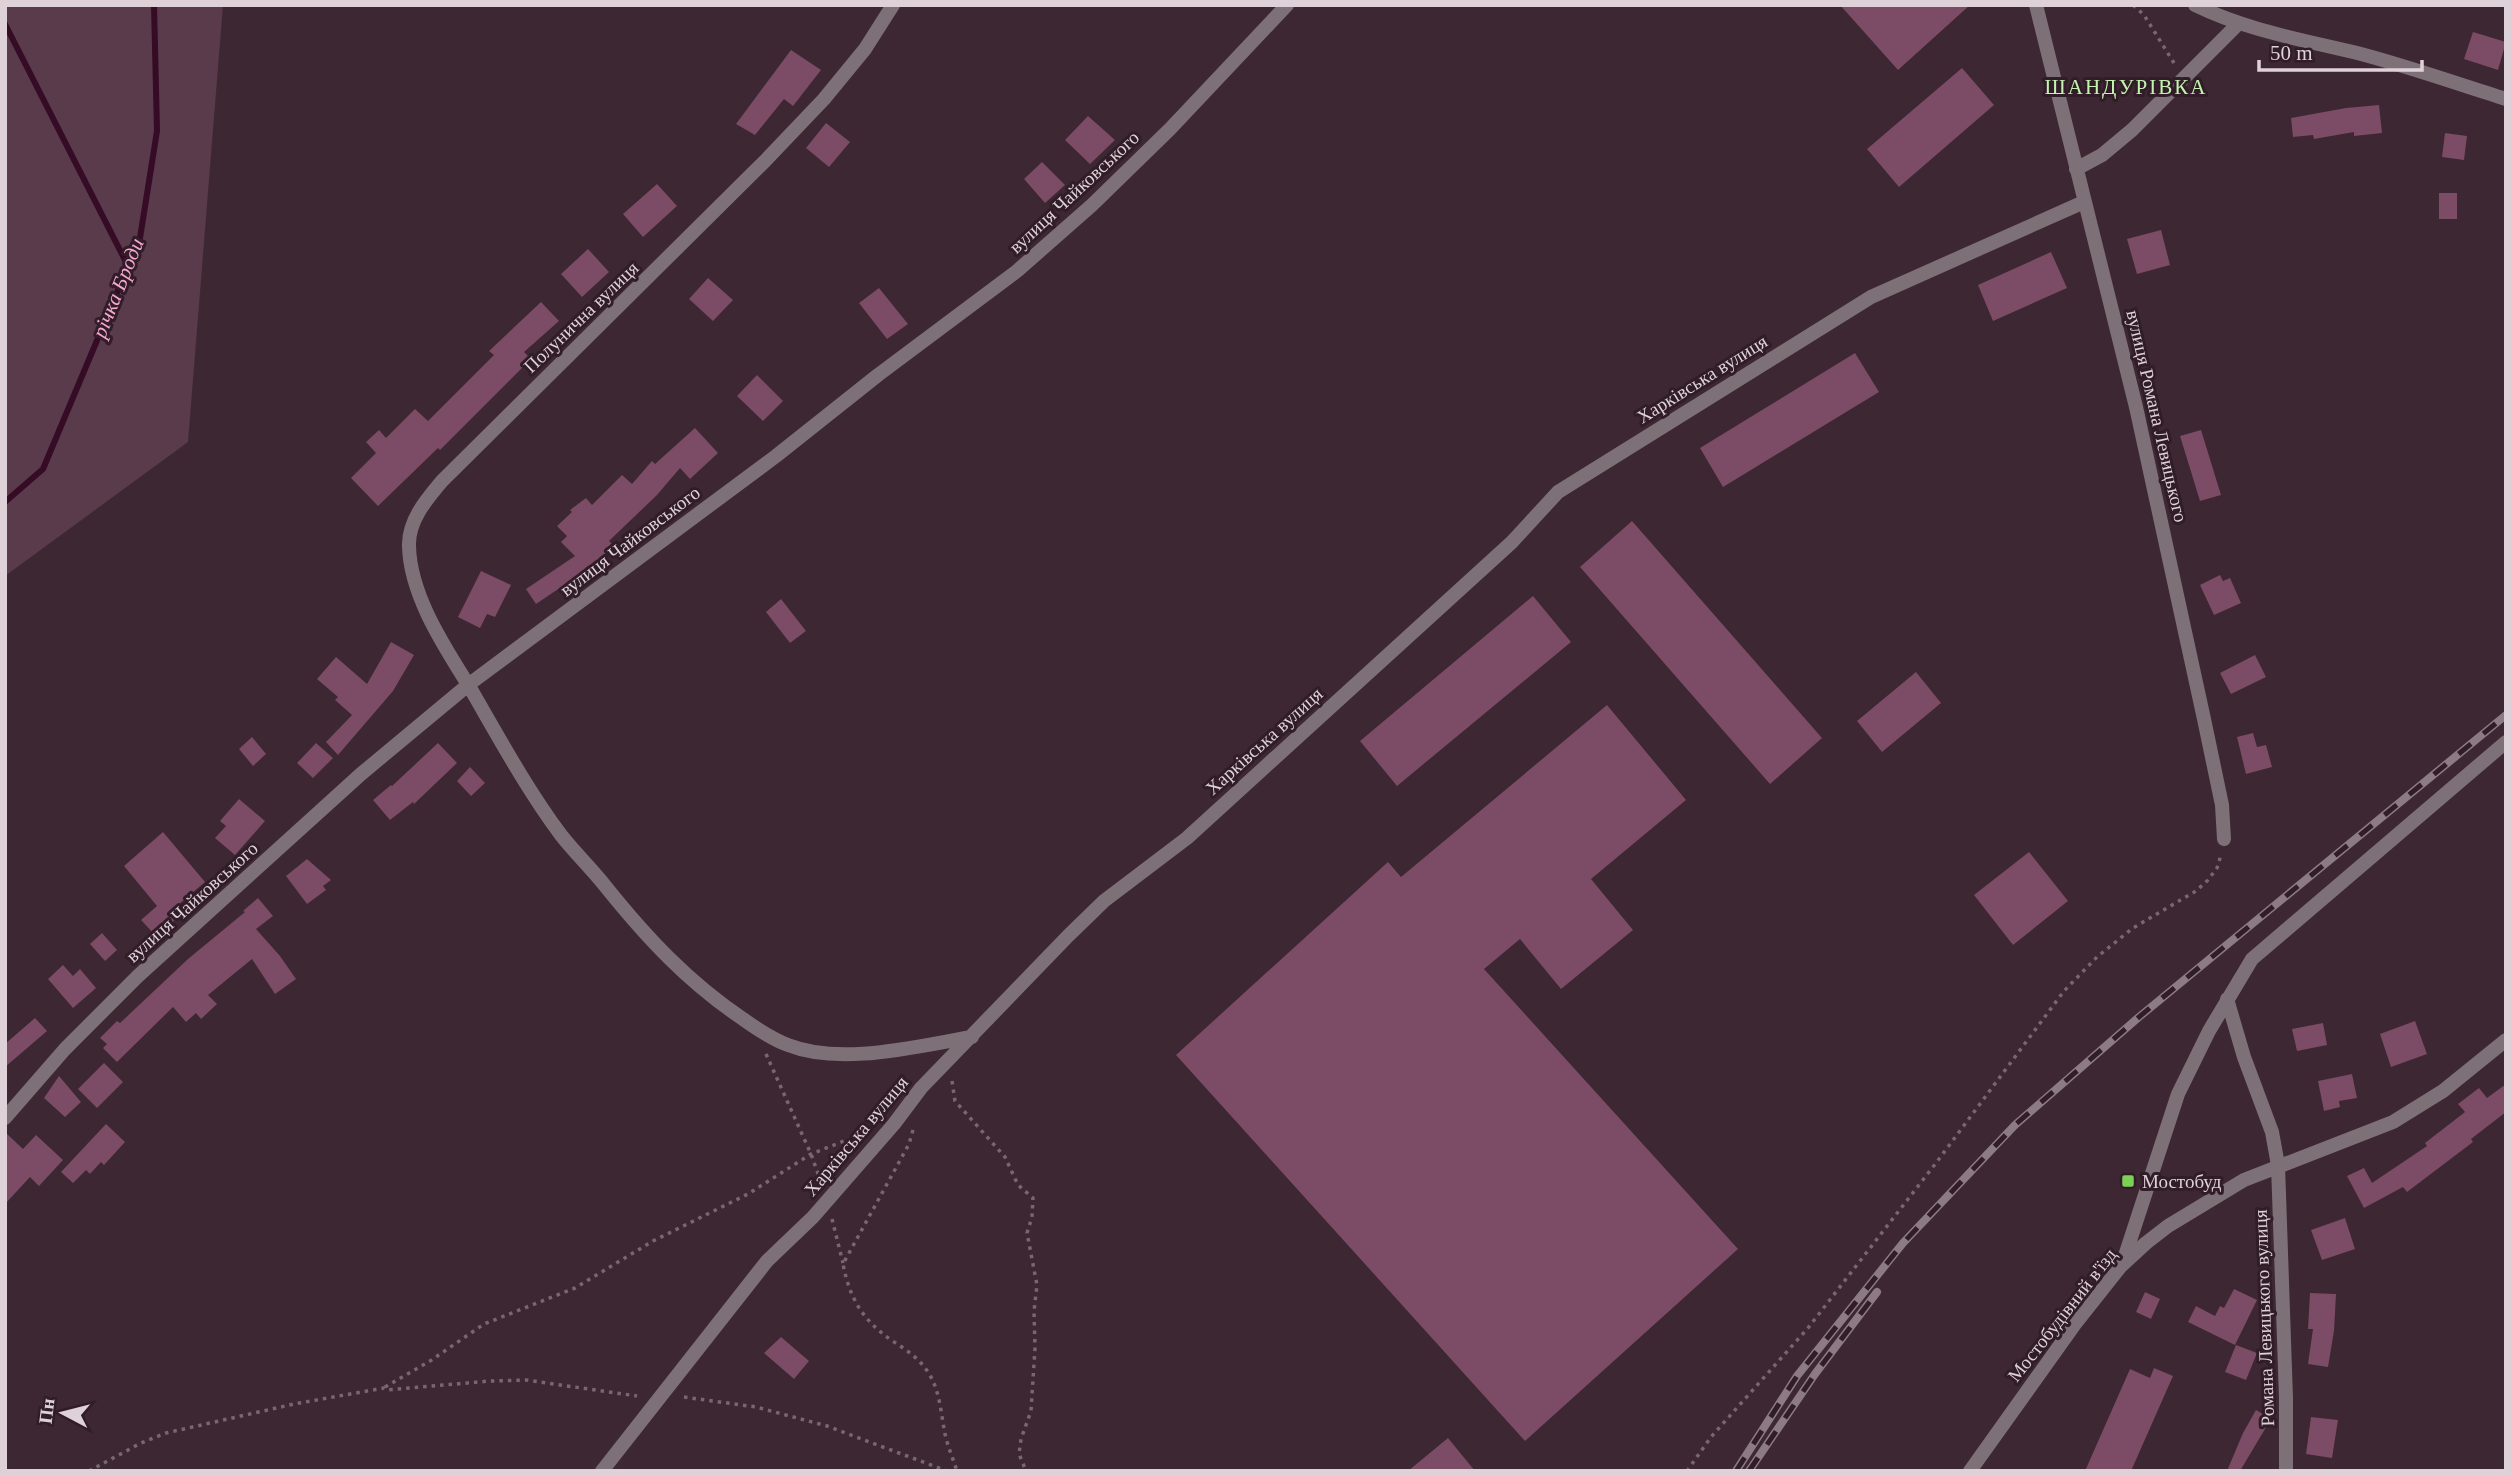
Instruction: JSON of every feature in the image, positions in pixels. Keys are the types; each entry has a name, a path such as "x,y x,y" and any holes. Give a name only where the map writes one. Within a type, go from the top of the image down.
{"street":[{"name":"Полунична вулиця","path":"893,5 865,49 824,99 765,161 454,467 423,505 409,536 410,557 431,621 446,650 502,744 561,834 628,915 686,976 754,1027 785,1044 823,1054 871,1052 972,1037"},
{"name":"вулиця Чайковського","path":"5,1118 65,1049 138,976 361,774 468,685 776,456 1027,263 1092,205 1170,129 1287,5"},
{"name":"вулиця Романа Левицького","path":"2036,5 2120,338 2194,670 2222,805 2224,839"},
{"path":"2195,5 2238,24 2363,55 2506,99"},
{"path":"2076,169 2092,162 2118,142 2238,24"},
{"name":"Харківська вулиця","path":"602,1471 768,1261 813,1217 894,1124 921,1088 1104,901 1187,838 1512,542 1558,492 1871,297 2084,202"},
{"path":"2121,1266 2178,1094 2227,999 2252,959 2506,742"},
{"name":"Романа Левицького вулиця","path":"2227,999 2244,1057 2272,1132 2278,1165 2287,1398 2286,1471"},
{"name":"Мостобудівний в'їзд","path":"1970,1471 2052,1355 2121,1266 2168,1226 2244,1180 2393,1122 2443,1091 2506,1040"}],"path":[{"path":"2133,5 2144,15 2183,77"},
{"path":"1687,1471 1711,1437 1808,1328 1928,1174 2064,991 2097,957 2133,928 2196,891 2208,880 2217,868 2224,839"},
{"path":"754,1027 811,1154 827,1199 849,1290 859,1308 878,1330 915,1357 932,1379 957,1471"},
{"path":"949,1060 955,1101 1005,1157 1018,1185 1033,1198 1032,1217 1027,1233 1037,1285 1034,1311 1035,1348 1031,1410 1019,1454 1026,1471"},
{"path":"89,1471 141,1443 173,1431 294,1404 384,1388 484,1324 583,1284 658,1237 737,1200 811,1154 894,1124"},
{"path":"843,1264 909,1144 913,1129"},
{"path":"384,1388 387,1390 526,1380 629,1396 715,1400 793,1416 860,1437 947,1471"}],"shaded area":[{"path":"5,5 223,5 188,442 5,576"}],"building":[{"path":"1840,5 1970,5 1898,70"},
{"path":"2473,32 2506,42 2498,70 2464,59"},
{"path":"791,50 821,70 793,106 784,99 755,135 736,124"},
{"path":"1962,68 1994,105 1899,187 1867,149"},
{"path":"2379,105 2382,133 2354,136 2354,132 2314,139 2313,135 2293,137 2291,118"},
{"path":"1088,116 1115,140 1090,164 1065,140"},
{"path":"826,123 850,142 829,167 806,148"},
{"path":"2445,133 2467,136 2464,160 2442,157"},
{"path":"1042,162 1065,185 1045,203 1024,179"},
{"path":"657,184 677,206 643,237 623,214"},
{"path":"2439,193 2457,193 2457,219 2439,219"},
{"path":"2161,230 2170,265 2137,274 2127,239"},
{"path":"588,249 609,272 582,297 561,274"},
{"path":"2051,252 2067,288 1993,321 1978,285"},
{"path":"708,278 733,300 713,321 689,299"},
{"path":"879,288 908,324 887,339 859,303"},
{"path":"541,302 559,321 524,352 531,359 440,450 438,448 378,506 351,478 376,453 366,442 379,430 386,438 415,409 428,421 494,355 489,351"},
{"path":"1855,353 1879,392 1723,487 1700,448"},
{"path":"757,375 783,401 763,421 737,396"},
{"path":"695,428 718,453 690,479 680,468 657,495 609,541 614,546 589,571 588,569 536,604 526,589 575,556 561,542 567,536 557,526 572,512 570,510 586,498 592,505 622,475 632,484 652,461 655,464"},
{"path":"2201,430 2221,495 2200,501 2180,436"},
{"path":"1632,521 1822,738 1770,784 1580,567"},
{"path":"481,571 511,585 495,617 487,614 480,628 458,617"},
{"path":"2220,575 2223,581 2230,578 2241,603 2214,615 2200,585"},
{"path":"1533,596 1571,642 1397,786 1360,741"},
{"path":"781,599 806,631 790,643 766,612"},
{"path":"391,642 414,655 393,691 338,755 326,742 352,715 335,700 338,697 317,679 336,657 367,684"},
{"path":"2255,655 2266,677 2231,694 2220,673"},
{"path":"1916,672 1941,703 1882,752 1857,721"},
{"path":"1607,705 1686,800 1591,879 1633,930 1561,989 1520,939 1484,969 1738,1249 1525,1441 1176,1055 1388,862 1401,877"},
{"path":"2253,733 2257,747 2266,745 2272,767 2246,774 2237,737"},
{"path":"252,737 266,754 253,766 239,749"},
{"path":"316,743 333,758 313,778 297,763"},
{"path":"438,743 457,763 414,804 413,802 390,820 373,800"},
{"path":"470,767 485,783 471,796 457,781"},
{"path":"239,799 265,821 235,855 215,838 226,826 220,821"},
{"path":"163,832 205,882 171,911 177,918 156,936 141,920 157,906 124,866"},
{"path":"2029,852 2068,901 2013,945 1974,895"},
{"path":"307,859 331,880 323,886 326,890 307,904 286,876"},
{"path":"258,898 273,916 256,929 296,979 275,994 252,959 208,995 217,1004 201,1019 196,1013 186,1022 173,1007 117,1062 103,1048 107,1044 100,1038"},
{"path":"102,933 117,950 105,961 90,944"},
{"path":"63,965 73,976 80,969 96,988 73,1008 48,979"},
{"path":"35,1018 47,1031 5,1067 5,1044"},
{"path":"2415,1021 2427,1054 2391,1067 2380,1034"},
{"path":"2323,1023 2327,1045 2297,1051 2292,1029"},
{"path":"104,1063 123,1082 97,1108 78,1089"},
{"path":"2352,1074 2357,1098 2339,1101 2340,1107 2324,1111 2318,1081"},
{"path":"59,1076 81,1102 65,1117 44,1098"},
{"path":"2506,1084 2506,1112 2471,1139 2473,1142 2407,1192 2403,1187 2364,1208 2347,1176 2364,1168 2372,1183 2427,1146 2425,1143 2465,1112 2458,1104 2479,1088 2487,1098"},
{"path":"106,1124 125,1142 104,1165 101,1162 90,1174 86,1170 73,1183 61,1172"},
{"path":"5,1132 23,1149 36,1135 63,1160 39,1186 30,1177 5,1204"},
{"path":"2345,1218 2355,1249 2322,1260 2311,1230"},
{"path":"2234,1289 2257,1300 2235,1345 2188,1322 2196,1306 2215,1316 2220,1306 2224,1308"},
{"path":"2145,1292 2160,1299 2151,1319 2136,1312"},
{"path":"2310,1293 2336,1294 2328,1367 2308,1364 2313,1329 2308,1329"},
{"path":"781,1337 809,1361 794,1379 764,1353"},
{"path":"2236,1345 2257,1353 2246,1380 2225,1372"},
{"path":"2154,1368 2173,1376 2131,1471 2085,1471 2130,1369 2150,1378"},
{"path":"2256,1410 2271,1419 2240,1471 2227,1471 2243,1433"},
{"path":"2311,1417 2338,1420 2332,1458 2306,1454"},
{"path":"1448,1438 1475,1471 1408,1471"}],"waterway":[{"name":"річка Броди","path":"5,502 43,469 140,238 157,131 154,5"},
{"path":"5,24 128,266"}],"railway":[{"path":"1736,1471 1797,1376 1903,1243 2015,1125 2139,1017 2506,715"},
{"path":"1749,1471 1815,1374 1877,1292"}],"place":[{"name":"Мостобуд","path":"2128,1181"}],"district":[{"name":"ШАНДУРІВКА","path":"2126,87"}]}
